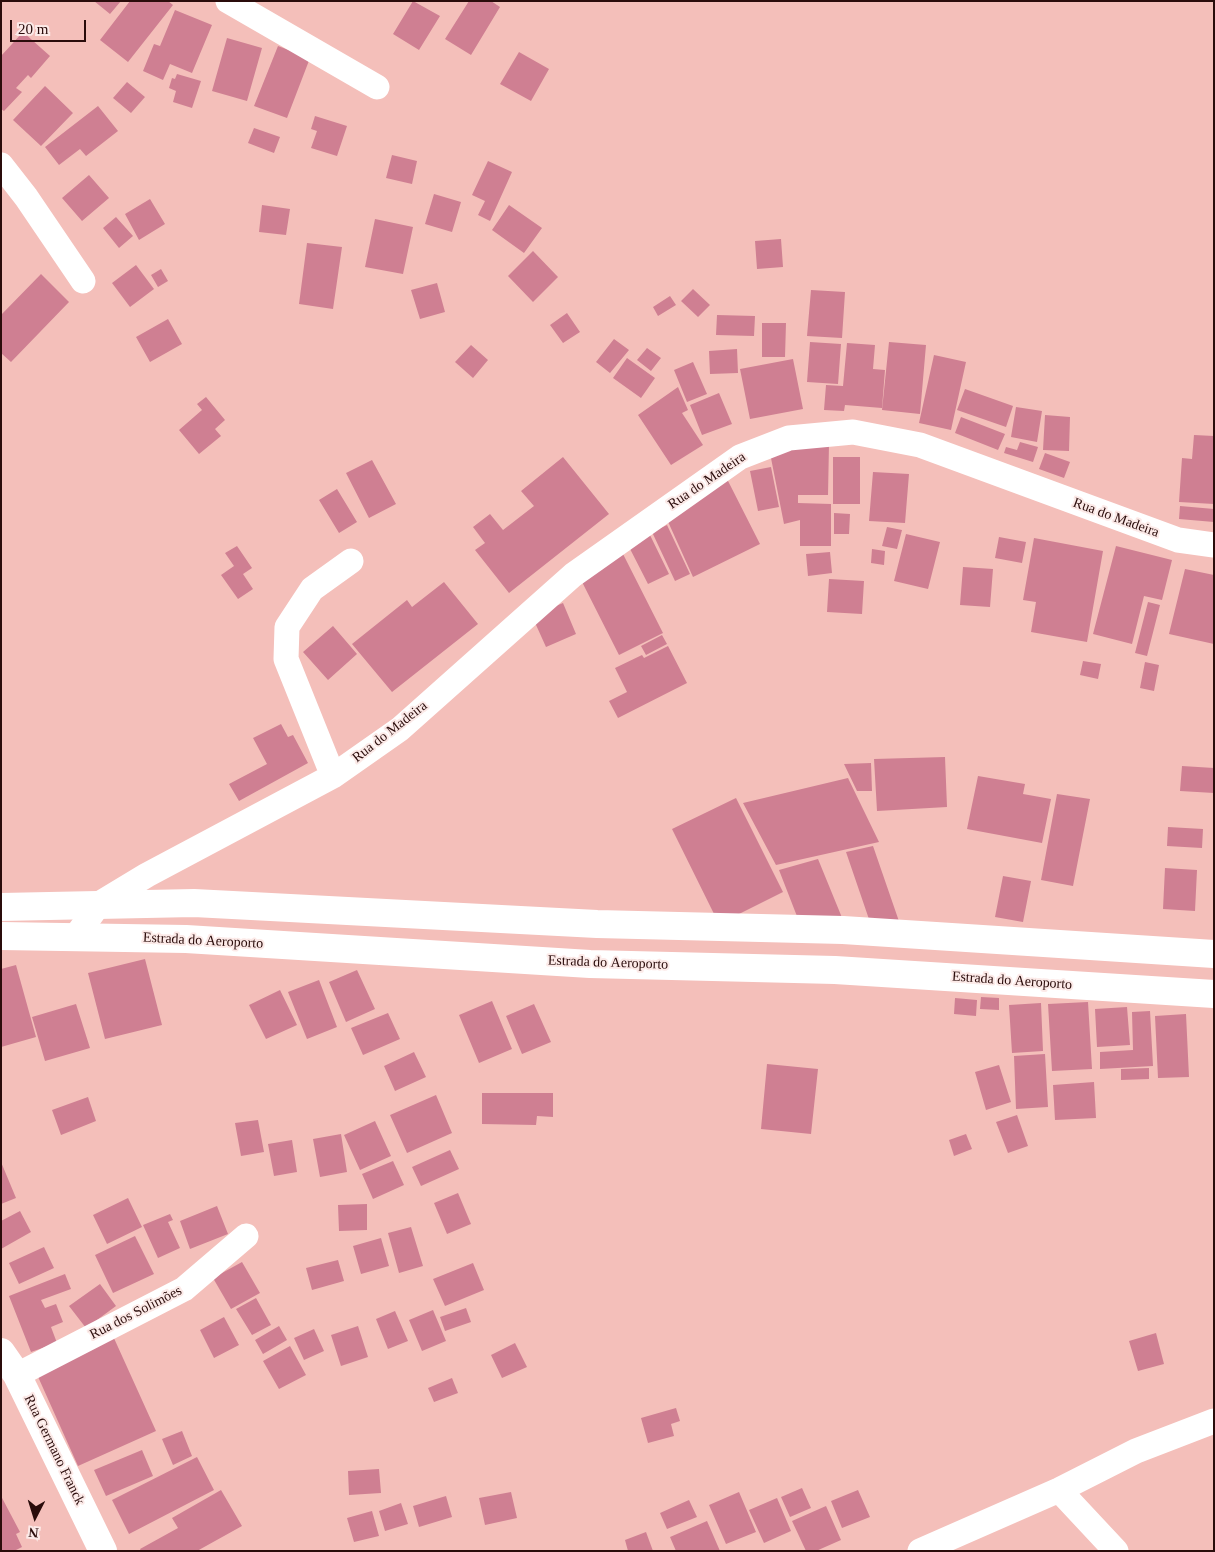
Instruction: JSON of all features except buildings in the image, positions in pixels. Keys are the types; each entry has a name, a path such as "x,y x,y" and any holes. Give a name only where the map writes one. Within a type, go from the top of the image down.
{"main road":[{"path":"6,907 194,903 597,924 843,930 1214,954"},
{"name":"Estrada do Aeroporto","path":"3,936 76,936 196,940 590,964 835,970 1214,994"},
{"name":"Rua Germano Franck","path":"6,1360 103,1551"}],"street":[{"path":"228,1 376,86"},
{"path":"1,165 26,196 83,280"},
{"name":"Rua do Madeira","path":"76,936 99,904 155,871 333,776 400,728 573,575 740,456 789,438 852,432 920,446 1178,540 1214,545"},
{"path":"333,776 286,659 287,627 312,589 351,561"},
{"name":"Rua dos Solimões","path":"6,1360 184,1289 246,1236"},
{"path":"920,1551 1059,1490 1136,1451 1214,1421"},
{"path":"1059,1490 1116,1551"}]}
